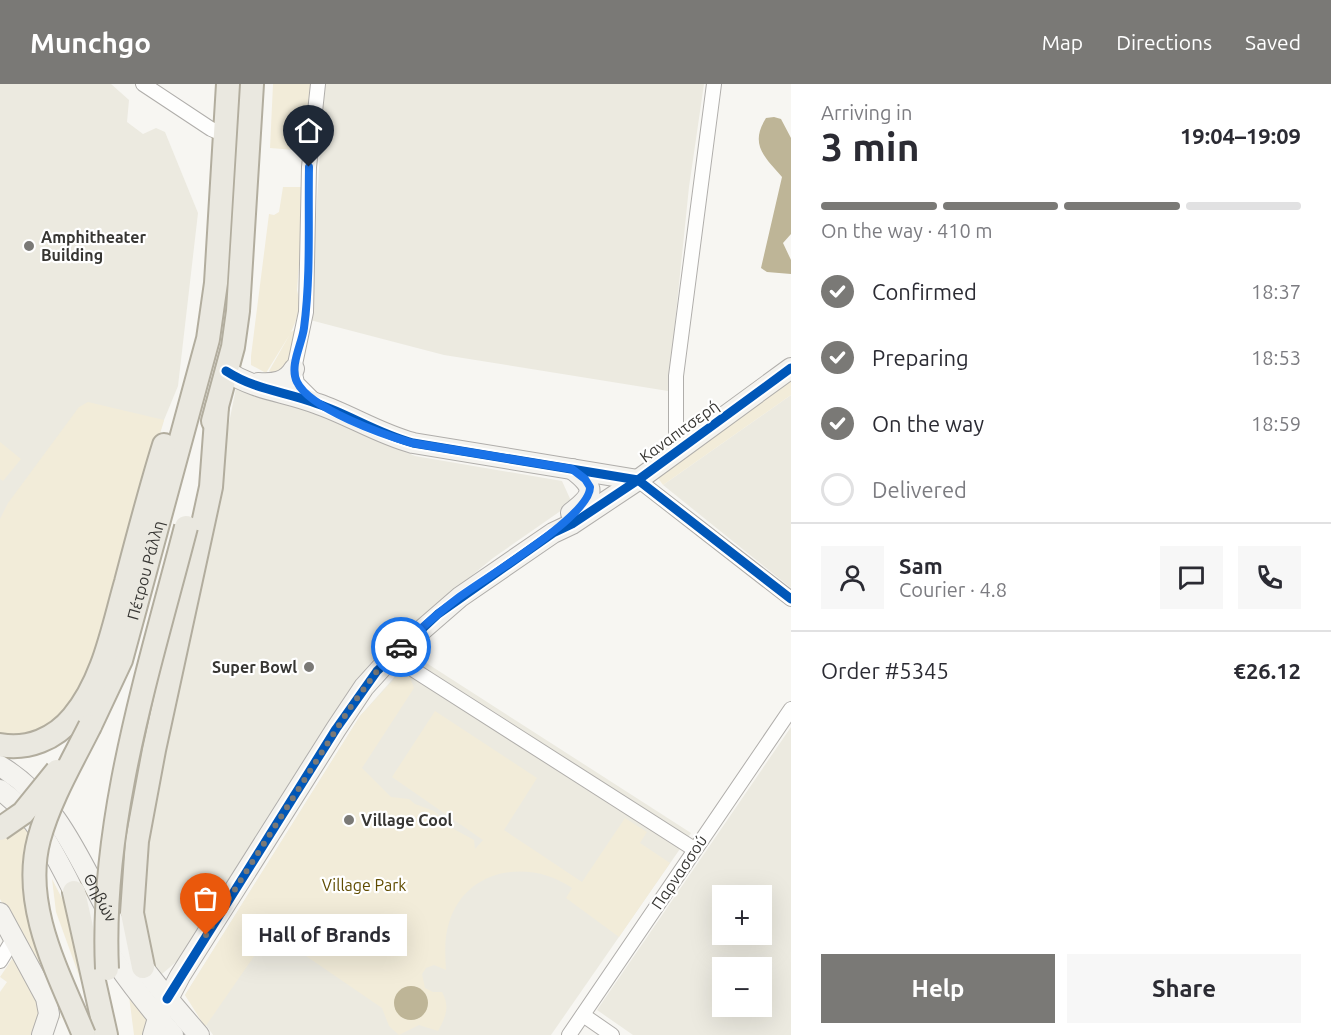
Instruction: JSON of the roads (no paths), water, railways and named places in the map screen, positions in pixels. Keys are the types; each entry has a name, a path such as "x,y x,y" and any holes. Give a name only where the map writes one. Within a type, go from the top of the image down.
{"main road":[{"name":"Πέτρου Ράλλη","path":"84,1035 45,934 34,881 36,851 43,828 114,677 188,416 213,311 228,84"},
{"name":"Πέτρου Ράλλη","path":"121,1035 107,969 106,910 120,802 148,676 217,407 235,377 252,84"},
{"path":"0,745 19,746 47,738 74,717 88,695 107,648 165,444 213,311"},
{"path":"143,967 133,926 132,894 137,841 154,750 211,487 217,407"},
{"path":"0,829 32,804 90,726"},
{"path":"74,892 90,900 101,901 132,894"},
{"path":"74,892 106,1035"},
{"path":"107,969 112,1035"}],"street":[{"path":"143,84 211,129 225,135"},
{"path":"235,377 279,382 290,378 294,369 306,312 309,167 318,84"},
{"path":"683,445 676,432 676,376 714,84"},
{"name":"Καναπιτσερή","path":"155,1026 167,999 336,729 364,687 392,656 460,597 553,533 574,523 638,480 791,368"},
{"path":"294,369 300,387 316,403"},
{"path":"235,377 316,403 390,436 412,443 638,480 791,599"},
{"path":"553,533 589,497 588,482 572,469"},
{"path":"392,656 694,849"},
{"name":"Παρνασσού","path":"569,1035 791,709"},
{"name":"Θηβών","path":"0,766 28,786 54,815 71,840 101,901 143,967 167,999 199,1035"},
{"name":"Θηβών","path":"0,790 15,800 39,828 55,851 74,892 108,952 155,1026 173,1035"},
{"path":"0,912 48,1006 42,1035"},
{"path":"0,961 14,938"},
{"path":"583,1015 612,1035"}],"place":[{"name":"Amphitheater Building","path":"29,246"},
{"name":"Super Bowl","path":"309,667"},
{"name":"Village Cool","path":"349,820"},
{"name":"Hall of Brands","path":"206,935"}],"park label":[{"name":"Village Park","path":"364,885"}]}
